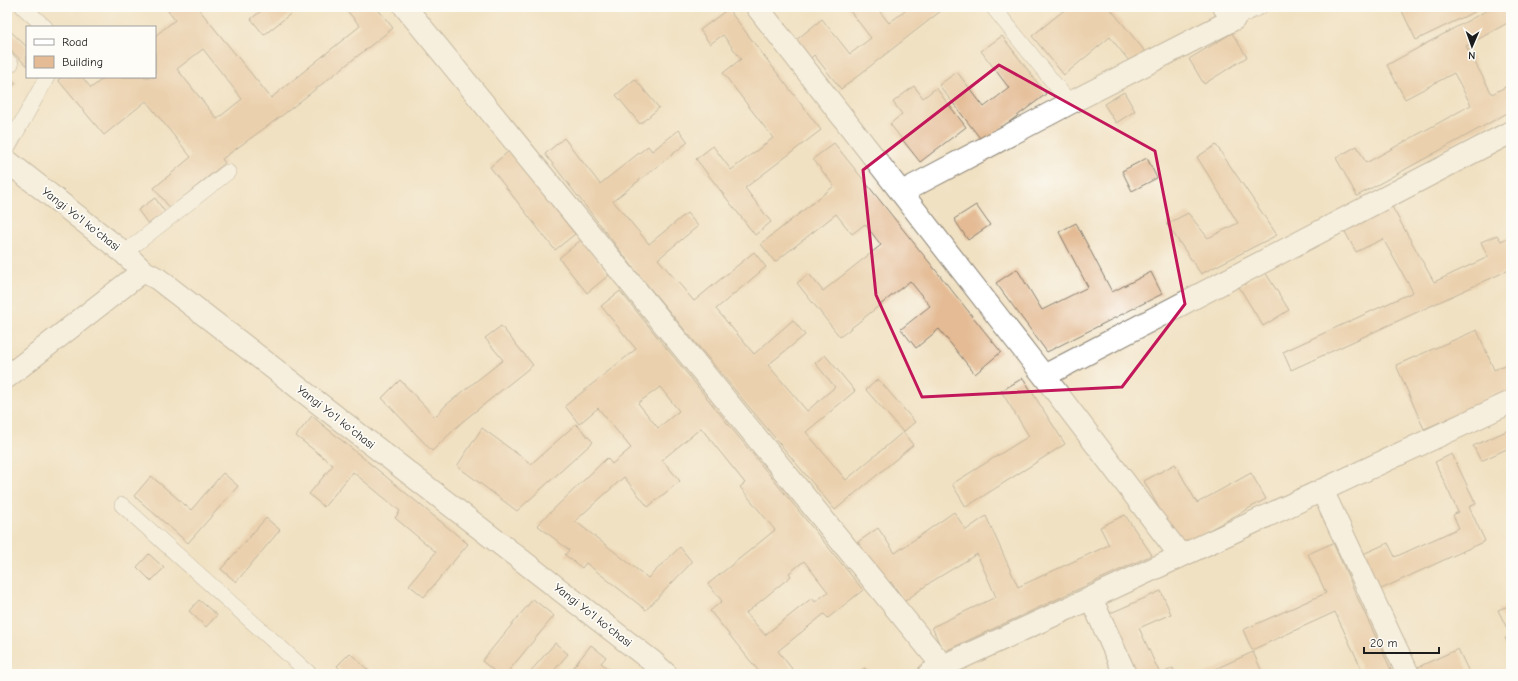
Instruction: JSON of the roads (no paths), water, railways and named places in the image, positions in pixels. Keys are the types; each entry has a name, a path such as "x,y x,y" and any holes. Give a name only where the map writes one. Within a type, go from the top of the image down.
{"street":[{"path":"405,7 936,670 1511,402"},
{"path":"757,7 902,192 1180,555"},
{"path":"902,192 1070,103 1229,13"},
{"path":"1044,376 1511,132"},
{"name":"Yangi Yoʻl koʻchasi","path":"7,161 124,253 142,271 158,279 641,652 666,674"},
{"path":"7,377 142,271"},
{"path":"1322,490 1408,674"},
{"path":"1091,598 1125,674"}],"lane":[{"path":"23,7 44,26"},
{"path":"993,7 1070,103"},
{"path":"1229,13 1260,7"},
{"path":"7,149 46,78"},
{"path":"124,253 228,172"},
{"path":"122,505 310,674"}]}
